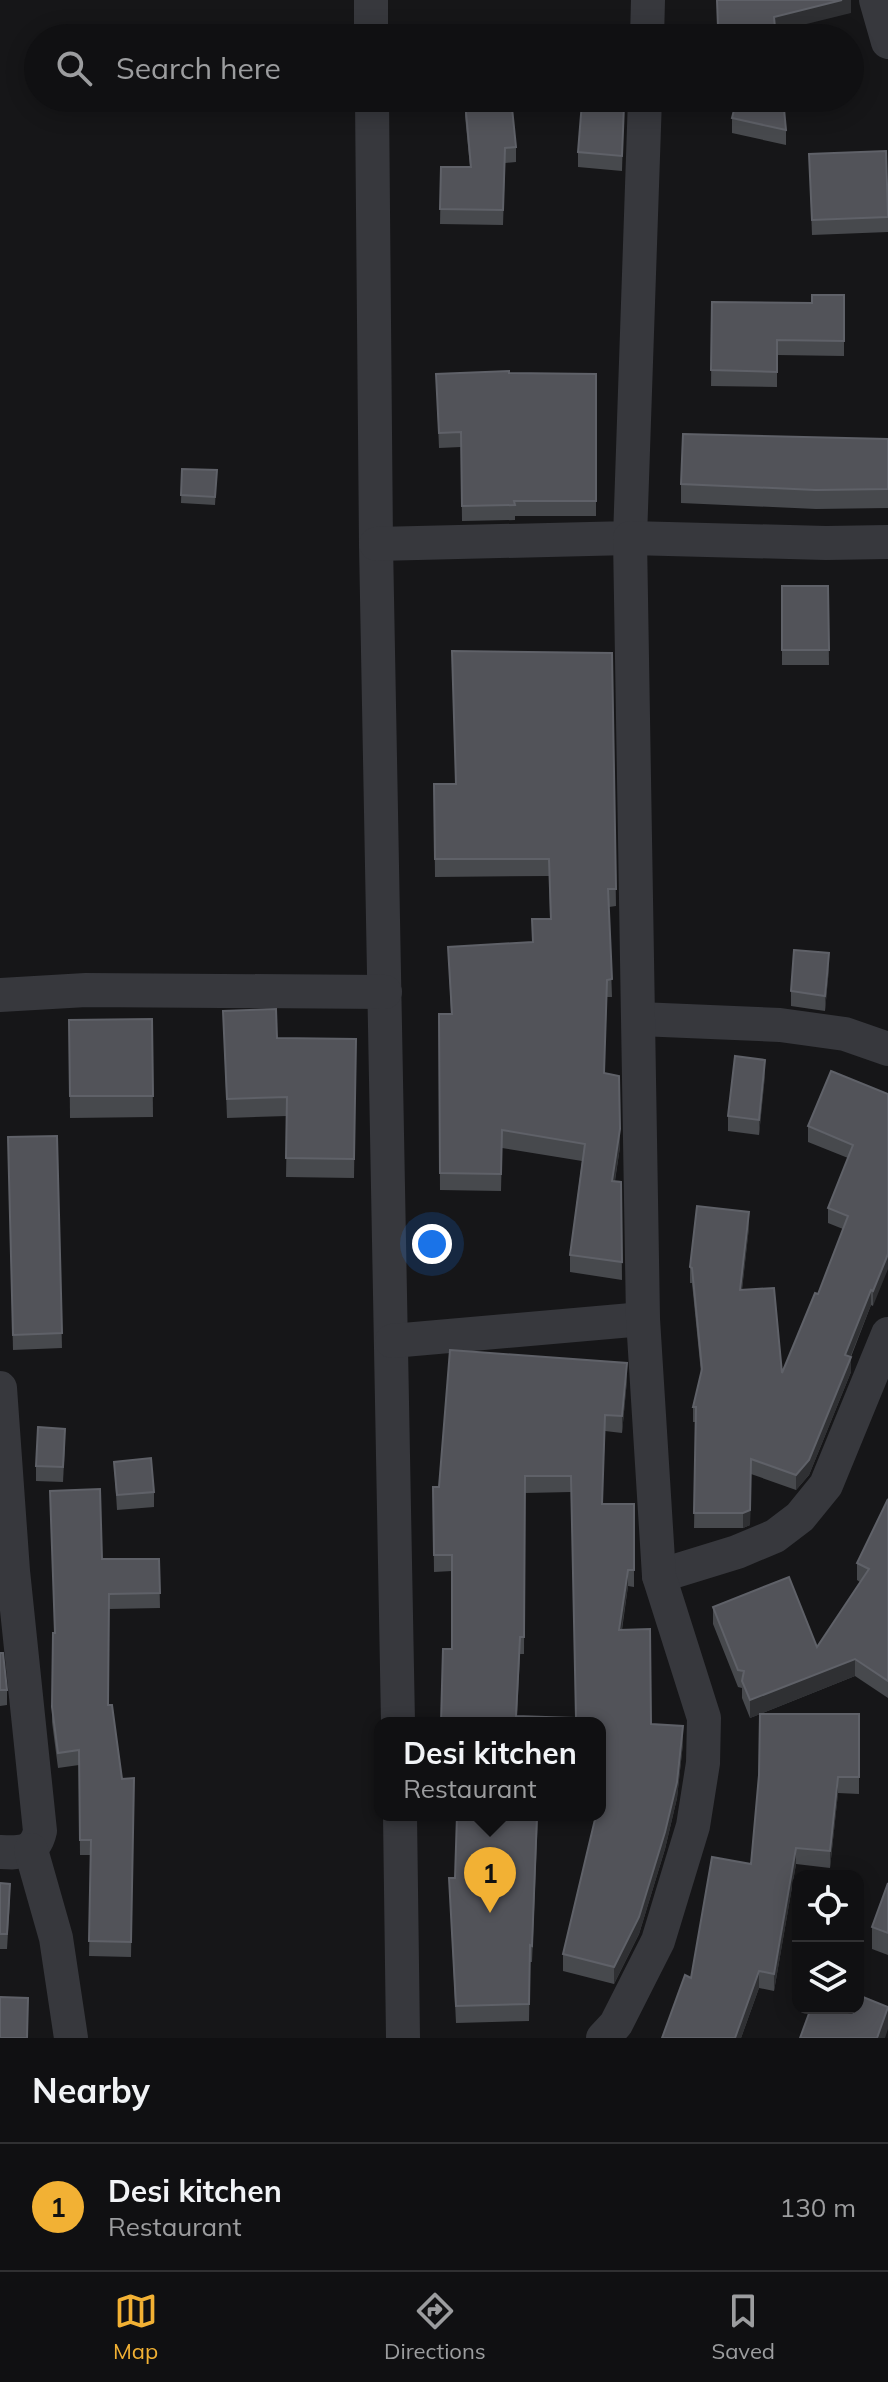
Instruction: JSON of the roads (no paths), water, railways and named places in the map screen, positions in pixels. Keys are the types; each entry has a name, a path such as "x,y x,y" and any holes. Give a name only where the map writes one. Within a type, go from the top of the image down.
{"street":[{"path":"371,0 371,24"},
{"path":"647,24 648,0"},
{"path":"876,0 888,42"},
{"path":"372,112 376,544 398,1717"},
{"path":"603,2038 616,2024 658,1941 693,1826 703,1763 704,1718 659,1576 643,1319 630,538 645,112"},
{"path":"376,544 630,538 888,542"},
{"path":"0,995 86,990 385,992"},
{"path":"639,1019 780,1025 845,1034 888,1049"},
{"path":"392,1341 643,1319"},
{"path":"659,1576 737,1552 775,1536 800,1517 826,1485 888,1334"},
{"path":"0,1388 32,1772 39,1813 37,1843 16,1851 56,1938 71,2038"},
{"path":"400,1821 403,2038"}],"place":[{"name":"Desi kitchen","path":"490,1913"}]}
